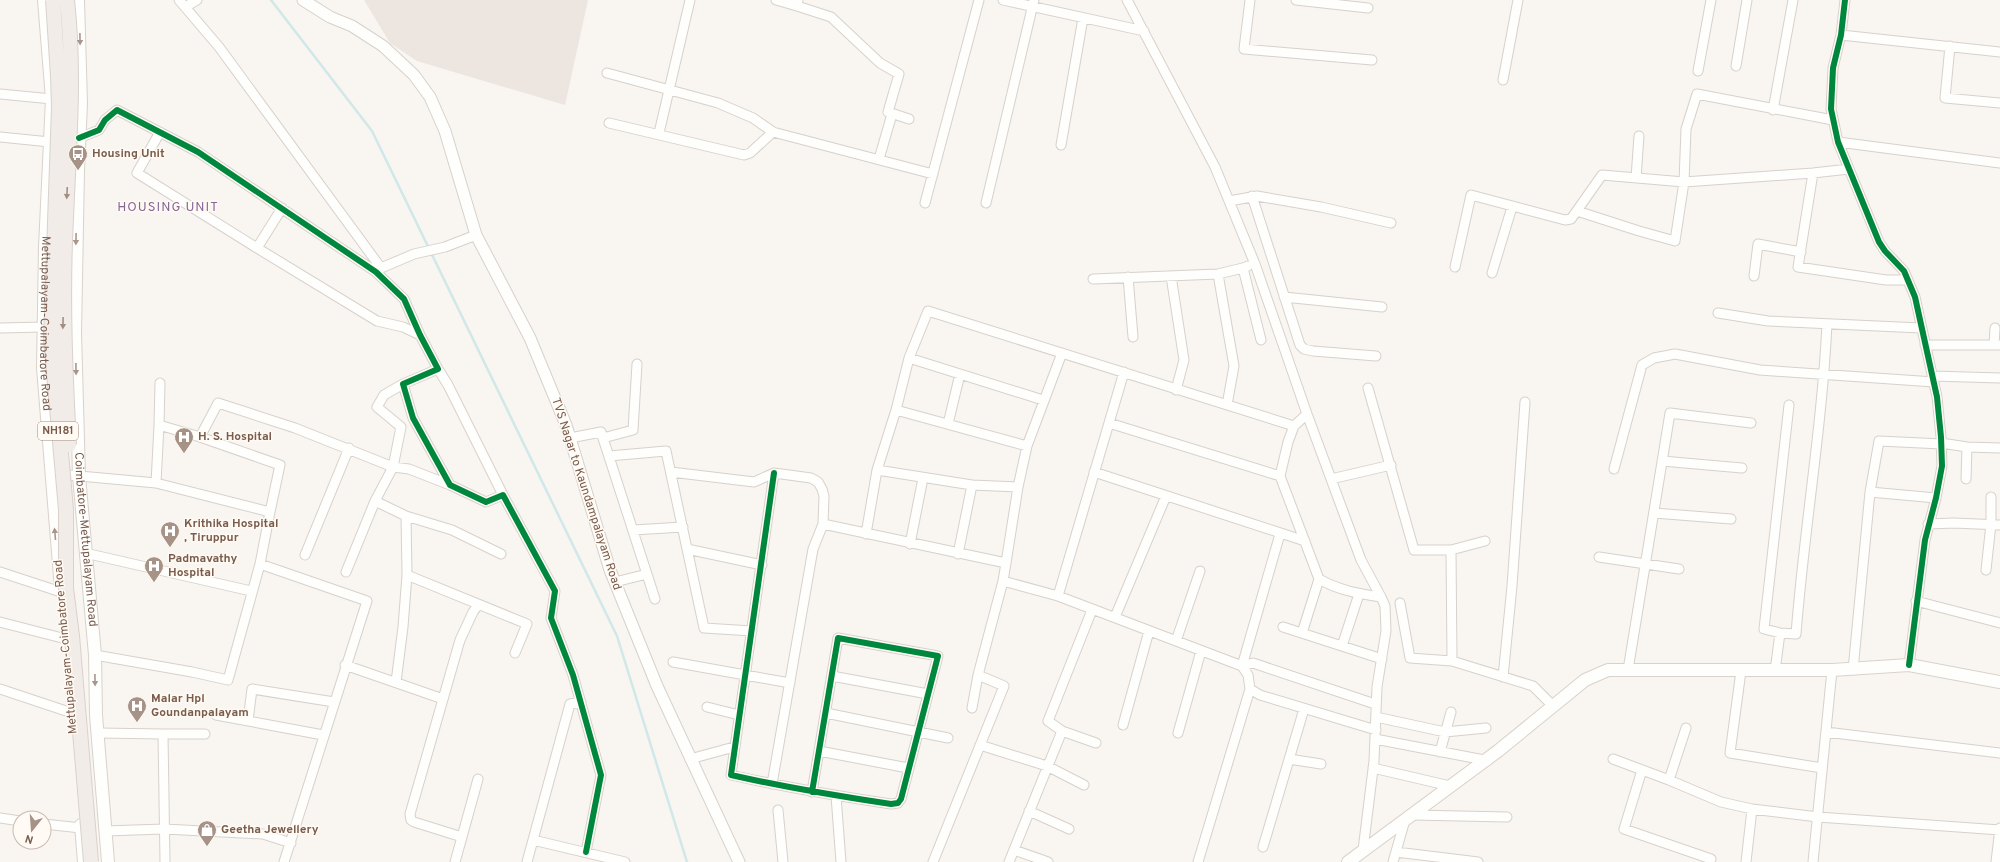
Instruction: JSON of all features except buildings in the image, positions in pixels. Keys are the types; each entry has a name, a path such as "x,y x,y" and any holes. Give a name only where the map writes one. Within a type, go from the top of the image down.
{"highway":[{"name":"NH181","path":"53,0 59,107 51,339 66,510 66,588 72,636 91,862"},
{"name":"NH181","path":"67,0 70,27 71,116 63,328 70,461 75,509 75,586 100,862"}],"main road":[{"name":"Mettupalayam-Coimbatore Road","path":"44,0 52,99 45,247 43,368 84,862"},
{"name":"Coimbatore-Mettupalayam Road","path":"78,0 81,103 75,333 79,476 95,655 96,715 108,862"},
{"path":"1348,862 1484,760 1585,680 1608,670 1853,670 1909,666 2000,682"}],"street":[{"path":"197,0 182,3 219,47 379,270 404,299 420,335 503,495 555,591 552,618 573,675 601,775 586,852"},
{"name":"TVS Nagar to Kaundampalayam Road","path":"303,0 330,17 352,26 382,46 414,75 430,97 445,131 476,235 530,338 570,438 615,582 657,686 739,862"},
{"path":"659,133 690,0"},
{"path":"776,0 797,3 831,17 880,63 899,74 888,112 909,119"},
{"path":"925,203 979,0"},
{"path":"1003,0 1033,3 1083,18 1144,31"},
{"path":"1127,0 1215,167 1255,264 1307,414 1362,560 1385,606 1386,619 1382,659 1375,704 1376,730 1373,768 1362,850"},
{"path":"1250,0 1244,49 1372,60"},
{"path":"1296,0 1368,8"},
{"path":"1503,80 1518,0"},
{"path":"1698,71 1711,0"},
{"path":"1736,66 1747,0"},
{"path":"1773,110 1793,0"},
{"path":"1845,0 1841,35 1832,77 1831,109 1838,142 1879,242 1885,251 1904,271 1915,297 1937,397 1942,466 1936,498 1928,524 1916,601 1909,666"},
{"path":"986,203 1033,3"},
{"path":"1061,145 1083,18"},
{"path":"1841,35 2000,52"},
{"path":"1950,46 1945,98 2000,103"},
{"path":"607,73 669,88 718,103 753,118 774,132 933,174"},
{"path":"0,94 52,99"},
{"path":"1577,211 1639,232 1675,241 1684,182 1686,129 1697,94 1773,110 1833,120"},
{"path":"79,138 99,130 105,120 117,110 198,152 379,270"},
{"path":"878,159 892,114"},
{"path":"609,122 744,155 750,153 774,132"},
{"path":"160,132 137,173 378,321 403,327 420,335"},
{"path":"1636,178 1639,136"},
{"path":"0,137 50,142"},
{"path":"1838,142 2000,163"},
{"path":"1455,267 1471,195 1565,220 1571,219 1602,176 1684,182 1849,169"},
{"path":"1813,173 1798,267 1886,280 1908,280"},
{"path":"1229,201 1252,196 1321,207 1391,224"},
{"path":"1252,196 1295,334 1300,345 1304,349 1376,356"},
{"path":"1492,273 1512,207"},
{"path":"257,248 282,208"},
{"path":"379,270 414,254 445,247 476,235"},
{"path":"1754,276 1758,244 1801,252"},
{"path":"1093,279 1218,274 1255,264"},
{"path":"1243,268 1261,340"},
{"path":"1218,274 1234,366 1227,406"},
{"path":"1171,276 1184,360 1176,390"},
{"path":"1128,278 1134,337"},
{"path":"1284,297 1382,307"},
{"path":"866,534 877,470 896,410 908,358 928,311 1294,426"},
{"path":"1718,313 1768,320 1921,328"},
{"path":"1789,405 1764,629 1780,633 1796,634 1801,566 1811,499 1824,374 1827,324"},
{"path":"0,328 44,327"},
{"path":"1925,345 1997,345 1995,328"},
{"path":"972,708 978,675 1003,581 1018,487 1027,446 1043,400 1062,353"},
{"path":"1614,468 1642,366 1654,358 1674,354 1760,370 1824,374 1933,379 2000,378"},
{"path":"908,358 1043,400"},
{"path":"603,438 633,430 638,364"},
{"path":"346,572 375,501 393,467 401,427 377,407 384,395 403,384 438,369"},
{"path":"1058,596 1124,372"},
{"path":"948,424 960,374"},
{"path":"156,483 160,383"},
{"path":"403,384 412,418 450,485"},
{"path":"1368,388 1414,550 1451,550 1485,541"},
{"path":"1503,676 1512,586 1524,402"},
{"path":"200,437 218,403 295,428 349,448 393,467 409,469 450,485 486,502 503,495"},
{"path":"896,410 1027,446"},
{"path":"1628,670 1670,413 1751,424"},
{"path":"1302,633 1319,579 1280,476 1288,442 1294,426 1307,414"},
{"path":"1109,423 1280,476"},
{"path":"95,655 192,672 228,680 260,564 280,465 200,437 159,425"},
{"path":"570,438 601,432 655,599"},
{"path":"1853,670 1870,492 1878,441 2000,448"},
{"path":"1966,478 1967,447"},
{"path":"305,555 349,448"},
{"path":"609,456 666,451 704,628 752,630"},
{"path":"1662,461 1742,468"},
{"path":"1331,479 1391,465"},
{"path":"877,470 972,486 1018,487"},
{"path":"671,472 754,482 774,473 811,478 818,482 822,489 824,496 823,524 813,549 772,784"},
{"path":"1094,472 1305,541"},
{"path":"774,473 731,775 812,792 891,804 898,803 901,799 938,656 838,638 812,792"},
{"path":"51,474 156,483 270,512"},
{"path":"910,544 923,478"},
{"path":"958,554 972,486"},
{"path":"1870,492 1936,498"},
{"path":"1115,617 1166,496"},
{"path":"1986,570 1995,525 1991,497"},
{"path":"375,501 406,516 452,530 501,554"},
{"path":"1654,513 1731,519"},
{"path":"396,682 403,627 407,575 406,516"},
{"path":"823,524 910,544 1006,563"},
{"path":"1928,524 1995,525"},
{"path":"633,530 682,527"},
{"path":"1198,862 1250,689 1248,675 1242,666 1280,534"},
{"path":"687,549 762,565"},
{"path":"1451,550 1452,661"},
{"path":"85,553 252,592"},
{"path":"1600,557 1679,569"},
{"path":"260,564 367,601 323,735 320,754 284,862"},
{"path":"1176,641 1200,571"},
{"path":"0,572 61,592"},
{"path":"615,582 647,574"},
{"path":"407,575 527,624 515,653"},
{"path":"1319,579 1329,585 1359,594 1381,597"},
{"path":"1003,581 1058,596 1092,610 1115,617 1201,652 1242,666 1253,663 1375,704"},
{"path":"1342,646 1359,594"},
{"path":"1916,601 2000,623"},
{"path":"1400,603 1410,658 1452,661 1533,686 1553,706"},
{"path":"462,837 414,822 410,817 442,698 460,640 472,612 478,605"},
{"path":"1092,610 1048,721 1062,731 1096,744"},
{"path":"0,622 66,639"},
{"path":"1283,627 1382,659"},
{"path":"1124,725 1149,631"},
{"path":"1775,671 1780,633"},
{"path":"1178,733 1201,652"},
{"path":"673,662 790,683"},
{"path":"346,665 442,698"},
{"path":"1813,862 1832,670"},
{"path":"1741,671 1730,753 1822,768"},
{"path":"933,862 1004,686 978,675"},
{"path":"832,676 928,694"},
{"path":"0,689 72,713"},
{"path":"248,721 252,689 334,702"},
{"path":"1250,689 1260,695 1376,730"},
{"path":"527,862 570,704 581,702"},
{"path":"707,707 739,715"},
{"path":"1263,847 1304,709"},
{"path":"1440,752 1451,712"},
{"path":"826,714 948,738"},
{"path":"216,715 323,735"},
{"path":"1376,717 1445,732 1486,728"},
{"path":"1669,780 1686,728"},
{"path":"1009,862 1062,731"},
{"path":"1826,732 2000,753"},
{"path":"98,733 205,734"},
{"path":"163,734 165,862"},
{"path":"1375,740 1484,760"},
{"path":"980,745 1047,766 1084,785"},
{"path":"690,759 734,747"},
{"path":"819,751 908,768"},
{"path":"1289,759 1321,764"},
{"path":"1613,759 1669,780 1721,802 1752,809 1818,817 2000,830 1996,862"},
{"path":"1373,768 1450,786"},
{"path":"1642,770 1624,829 1711,859"},
{"path":"455,862 478,779"},
{"path":"836,796 841,862"},
{"path":"1746,862 1752,809"},
{"path":"778,810 783,862"},
{"path":"1029,811 1069,829"},
{"path":"1393,862 1409,817 1507,817"},
{"path":"0,818 12,820"},
{"path":"52,825 81,828"},
{"path":"105,830 164,829 263,834 291,843"},
{"path":"533,840 625,862"},
{"path":"1014,850 1048,862"},
{"path":"1396,852 1478,862"}],"shaded area":[{"path":"364,0 588,0 565,105 417,61 390,43"}],"waterway":[{"path":"271,0 372,131 617,636 687,862"}],"cycle path":[{"path":"1845,0 1841,35 1833,68 1831,109 1838,142 1879,242 1885,251 1904,271 1915,297 1937,397 1941,437 1942,466 1936,498 1925,540 1909,665"},
{"path":"79,138 99,130 105,120 117,110 198,152 376,272 404,299 420,335 438,369 403,384 413,418 450,485 486,502 503,495 555,591 551,618 573,675 601,775 586,852"},
{"path":"774,473 731,775 811,791 831,794 891,804 898,803 901,799 938,656 838,638 812,792"}],"place":[{"name":"Housing Unit","path":"78,171"},
{"name":"H. S. Hospital","path":"184,454"},
{"name":"Krithika Hospital , Tiruppur","path":"170,548"},
{"name":"Padmavathy Hospital","path":"154,583"},
{"name":"Malar Hpl Goundanpalayam","path":"137,723"},
{"name":"Geetha Jewellery","path":"207,847"}],"district":[{"name":"HOUSING UNIT","path":"168,208"}]}
